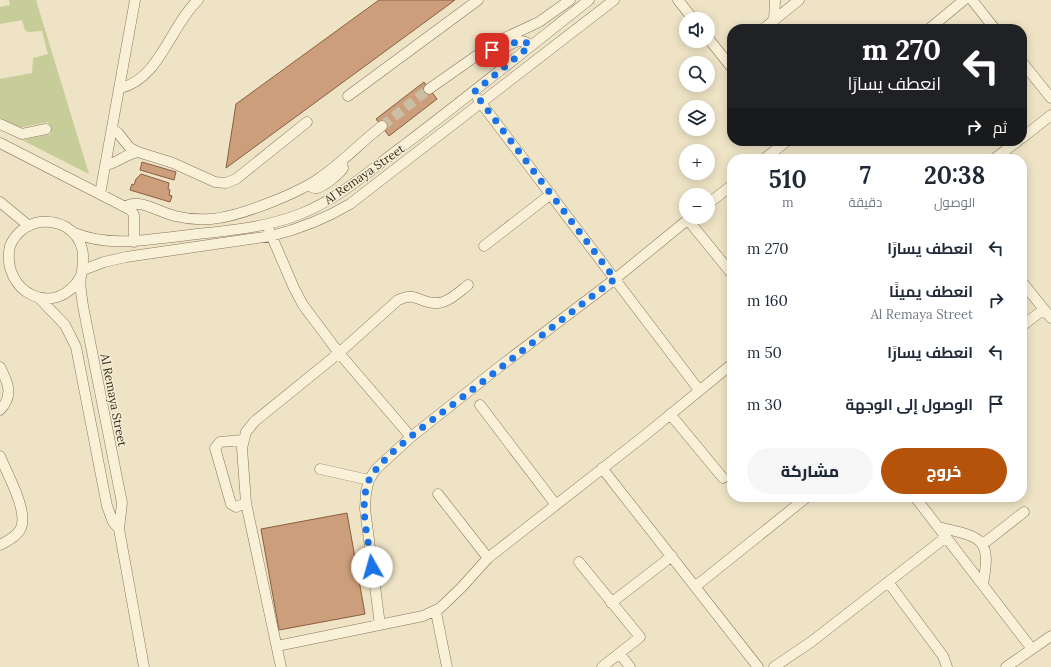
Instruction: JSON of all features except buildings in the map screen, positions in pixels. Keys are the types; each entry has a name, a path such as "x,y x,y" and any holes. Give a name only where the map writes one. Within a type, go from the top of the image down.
{"street":[{"path":"100,194 135,0"},
{"path":"120,88 135,83 149,70 183,17 198,0"},
{"path":"348,96 478,0"},
{"path":"429,89 488,47 539,22 570,0"},
{"name":"Al Remaya Street","path":"74,233 102,242 134,242 268,224 301,214 332,198 474,92 589,0"},
{"name":"Al Remaya Street","path":"144,667 119,529 122,503 86,325 82,296 82,273 104,262 126,257 271,236 317,221 350,204 614,0"},
{"path":"678,0 687,12"},
{"path":"774,20 775,0"},
{"path":"770,24 799,0"},
{"path":"935,24 964,0"},
{"path":"972,0 991,24"},
{"path":"488,47 497,51 520,41 525,41 530,46"},
{"path":"715,45 727,58"},
{"path":"1027,68 1051,98"},
{"path":"474,92 699,390"},
{"path":"1027,134 1051,115"},
{"path":"112,129 118,133 130,148 138,152 173,163 212,181 226,183 236,179 307,122"},
{"path":"0,124 22,134 46,129"},
{"path":"126,206 138,203 175,216 194,219 213,219 247,211 308,185 314,188 320,188 341,173 343,168 341,161 356,146 382,126"},
{"path":"0,143 126,206 131,210 134,216 134,242"},
{"path":"770,154 781,146"},
{"path":"1001,154 1011,146"},
{"path":"106,165 113,163 128,154 138,152"},
{"path":"715,198 727,189"},
{"path":"484,246 551,194"},
{"path":"0,202 28,226"},
{"path":"40,222 52,222 64,226 74,233 83,250 82,273 67,292 54,298 40,299 22,291 4,271 8,255 15,238 28,226 40,222"},
{"path":"268,224 271,236 303,305 339,353 411,437"},
{"path":"380,625 365,509 366,492 376,469 411,437 503,364 615,279 683,224"},
{"path":"694,224 727,267"},
{"path":"0,246 8,255"},
{"path":"281,667 278,646 246,504 242,454 243,440 246,432 256,421 339,353 398,300 406,296 414,296 435,303 442,302 468,285"},
{"path":"1027,288 1051,318"},
{"name":"Al Remaya Street","path":"40,299 65,325 76,347 107,506 113,522 119,529"},
{"path":"1027,322 1044,309"},
{"path":"0,366 9,386 9,396 6,405 0,410"},
{"path":"278,646 436,612 461,588 488,558 727,368"},
{"path":"480,405 556,505"},
{"path":"670,414 723,478"},
{"path":"243,440 220,442 215,448 231,504 236,507 246,504"},
{"path":"0,456 22,509 23,519 17,534 0,545"},
{"path":"602,468 758,667"},
{"path":"320,469 370,480"},
{"path":"438,494 488,558"},
{"path":"696,586 801,502"},
{"path":"919,502 1032,649"},
{"path":"983,544 1024,512"},
{"path":"938,527 968,534 983,544 987,553 987,564 983,584"},
{"path":"774,667 806,646 946,537"},
{"path":"611,603 672,556"},
{"path":"579,562 640,638 602,667"},
{"path":"888,582 943,656 947,667"},
{"path":"436,612 447,667"},
{"path":"1006,667 1051,636"},
{"path":"620,654 630,667"}],"green space":[{"path":"9,0 36,0 89,174 22,140 51,134 48,122 18,128 0,118 0,79 32,73 33,58 48,54 42,31 28,32 25,30 22,20 0,24 0,7 10,5"}],"tunnel":[{"path":"382,126 429,89"}],"route":[{"path":"372,567 365,509 366,492 376,469 411,437 475,388 503,364 615,279 474,92 530,46 525,41 517,41 500,50 492,50"}]}
